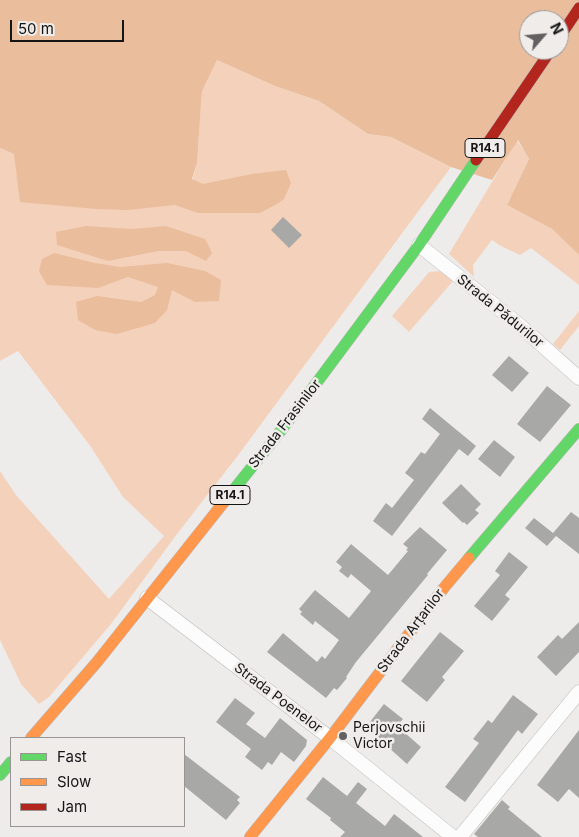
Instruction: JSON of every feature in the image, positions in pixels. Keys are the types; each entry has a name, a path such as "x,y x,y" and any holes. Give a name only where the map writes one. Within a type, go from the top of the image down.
{"main road":[{"path":"569,23 579,8"},
{"name":"R14.1","path":"419,245 544,60"},
{"name":"Strada Frasinilor","path":"32,737 97,662 283,428 419,245"},
{"name":"Strada Arțarilor","path":"250,837 330,738 443,589 579,430"},
{"path":"0,775 10,763"}],"street":[{"name":"Strada Pădurilor","path":"419,245 517,323 579,378"},
{"name":"Strada Poenelor","path":"148,598 330,738 453,837"},
{"path":"460,837 579,692"}],"shaded area":[{"path":"0,0 579,0 579,255 552,229 507,205 529,159 518,140 492,180 451,167 391,137 368,134 319,101 275,86 217,60 202,91 197,163 192,179 203,184 252,174 286,170 291,183 284,199 260,213 198,213 175,205 128,210 20,202 14,154 0,148"},
{"path":"217,60 275,86 319,101 368,134 391,137 451,167 111,624 49,697 39,704 21,684 0,640 0,471 16,495 109,599 164,536 123,497 91,447 18,351 0,361 0,148 14,154 189,194 197,163 202,90"},
{"path":"517,140 529,159 507,205 552,229 579,255 579,285 531,248 520,255 492,240 473,265 474,277 449,254"},
{"path":"86,226 132,229 166,226 205,239 212,253 206,261 186,251 158,251 108,261 57,245 56,232"},
{"path":"54,253 120,267 167,263 205,271 221,280 219,301 195,302 172,290 167,310 155,323 117,334 95,330 78,320 76,302 97,296 141,302 155,295 158,287 128,277 98,288 47,285 39,271 42,259"},
{"path":"442,271 453,281 409,332 392,316 429,272"},
{"path":"579,311 579,326 560,350 553,344"}],"building":[{"path":"283,217 302,235 289,248 271,230"},
{"path":"509,356 529,373 512,392 492,375"},
{"path":"547,386 571,405 540,442 517,424"},
{"path":"430,408 476,446 468,456 459,449 392,536 373,521 386,503 392,508 414,480 405,473 421,452 425,454 440,434 422,419"},
{"path":"494,440 515,457 500,477 478,459"},
{"path":"461,484 481,504 475,510 479,513 467,525 442,503"},
{"path":"571,512 579,518 579,554 556,536 547,546 525,528 534,518 553,533"},
{"path":"420,527 447,550 356,662 347,678 337,690 334,688 326,698 267,652 283,633 317,662 322,656 325,659 339,640 315,621 313,625 300,614 302,612 299,609 315,590 349,618 371,591 351,574 348,578 339,571 342,567 336,562 351,544 388,575 408,551 406,550 408,548 403,544"},
{"path":"509,552 528,567 505,595 510,599 492,621 474,606 500,575 495,571"},
{"path":"579,622 579,652 556,676 537,657 558,635 562,639"},
{"path":"440,632 464,651 442,677 445,680 427,702 401,681"},
{"path":"513,695 538,714 522,734 518,730 465,802 445,787 479,743 473,739 488,720 492,723"},
{"path":"235,698 255,713 246,724 265,738 280,718 307,740 306,746 294,762 281,752 272,765 268,762 262,770 245,757 251,749 216,722"},
{"path":"384,704 403,719 397,726 421,747 407,764 366,727"},
{"path":"579,730 579,798 569,789 558,802 537,785"},
{"path":"185,755 240,797 237,800 240,803 226,820 185,787"},
{"path":"323,777 347,796 358,782 367,789 356,803 385,826 394,814 423,837 340,837 345,832 330,820 331,818 306,799"},
{"path":"502,800 510,807 508,809 542,837 478,837 474,834"}],"traffic: fast":[{"path":"224,502 283,428 419,245 476,160"},
{"path":"469,558 579,429"},
{"path":"0,775 10,763"}],"traffic: slow":[{"path":"32,737 97,662 224,502"},
{"path":"250,837 330,738 443,589 469,558"}],"traffic: jam":[{"path":"569,23 579,8"},
{"path":"476,160 544,60"}],"place":[{"name":"Perjovschii Victor","path":"343,736"}]}
